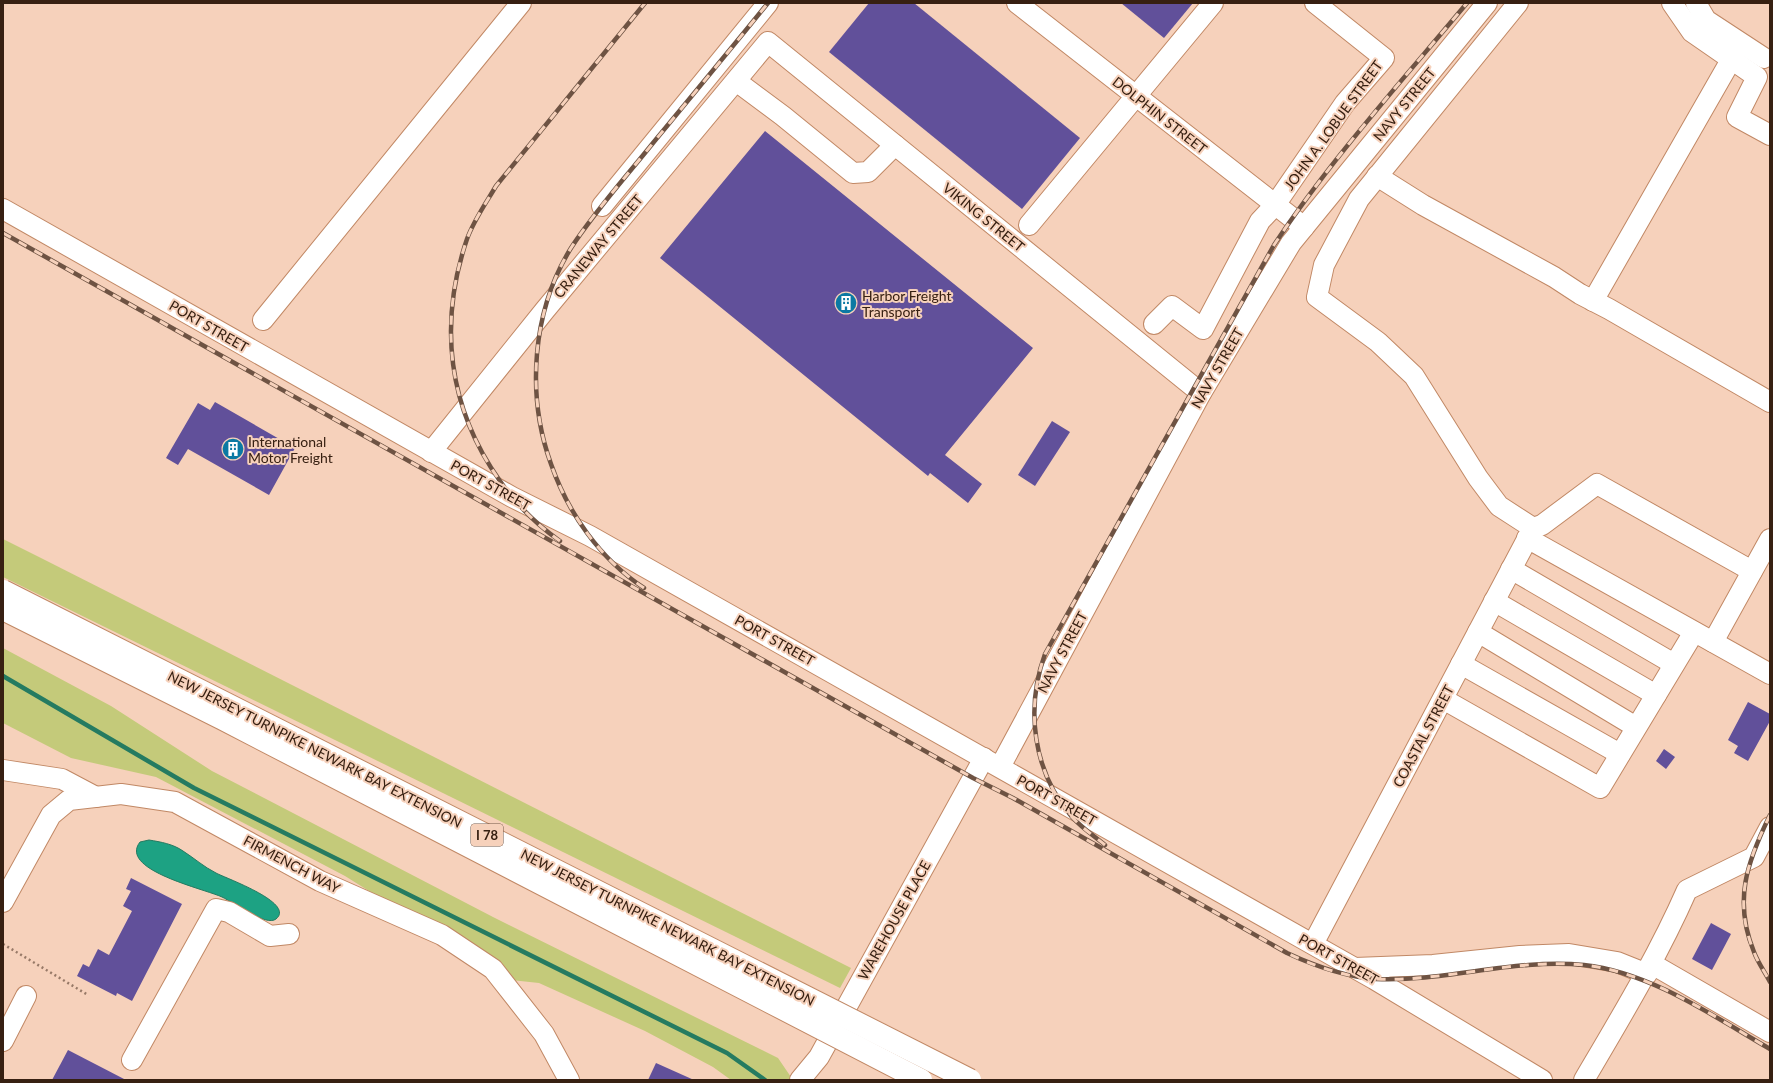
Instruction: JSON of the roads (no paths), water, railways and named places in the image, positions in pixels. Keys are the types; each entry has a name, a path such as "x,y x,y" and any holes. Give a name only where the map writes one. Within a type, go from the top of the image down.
{"highway":[{"name":"NEW JERSEY TURNPIKE NEWARK BAY EXTENSION","path":"3,591 970,1080"},
{"name":"NEW JERSEY TURNPIKE NEWARK BAY EXTENSION","path":"3,609 223,719 921,1080"}],"street":[{"path":"263,320 522,3"},
{"name":"CRANEWAY STREET","path":"602,206 768,3"},
{"name":"DOLPHIN STREET","path":"1017,3 1304,227"},
{"path":"1029,225 1213,3"},
{"name":"JOHN A. LOBUE STREET","path":"1275,205 1346,103 1384,58 1315,3"},
{"name":"NAVY STREET","path":"992,763 1201,393 1291,243 1487,3"},
{"path":"1518,3 1359,199 1324,265 1316,297 1378,342 1414,376 1478,478 1499,506 1530,533 1694,632 1770,674"},
{"path":"1672,3 1692,32 1757,77 1737,117 1770,134"},
{"path":"1696,3 1706,20 1764,58"},
{"name":"CRANEWAY STREET","path":"431,452 550,304 768,42"},
{"name":"VIKING STREET","path":"768,42 1201,393"},
{"path":"1593,301 1731,60"},
{"path":"736,81 783,116 853,173 868,172 895,145"},
{"path":"1377,176 1423,205 1770,402"},
{"path":"1154,324 1172,306 1203,328 1260,221 1275,205"},
{"name":"PORT STREET","path":"3,209 431,452 512,497 590,536 1313,944 1542,1080"},
{"path":"1530,533 1542,526 1597,484 1752,571"},
{"name":"COASTAL STREET","path":"1313,944 1530,533"},
{"path":"1713,642 1770,539"},
{"path":"1511,569 1674,664"},
{"path":"1494,601 1656,695"},
{"path":"1478,632 1636,727"},
{"path":"1443,699 1600,788 1694,632"},
{"path":"1461,664 1620,754"},
{"name":"WAREHOUSE PLACE","path":"800,1080 819,1057 992,763"},
{"path":"3,770 62,779 96,797"},
{"name":"FIRMENCH WAY","path":"3,902 51,815 69,800 121,794 175,802 320,881 442,935 493,969 544,1034 569,1080"},
{"path":"1584,1080 1649,969 1670,930 1687,890 1754,857 1770,827"},
{"path":"132,1060 216,910 229,912 270,936 289,934"},
{"path":"1355,968 1433,964 1520,956 1569,954 1649,969 1770,1032"},
{"path":"4,1035 26,996"}],"water":[{"path":"149,840 175,847 212,871 257,892 276,906 280,913 276,919 271,921 265,920 249,913 222,897 166,877 152,870 141,861 137,852 140,842"}],"waterway":[{"path":"3,676 194,788 727,1053 765,1080"}],"railway":[{"path":"560,541 535,521 506,490 482,453 469,424 459,395 453,364 451,334 453,302 458,271 467,239 477,218 496,186 645,3"},
{"path":"644,588 613,563 587,534 576,517 558,482 543,437 538,410 536,382 537,354 541,326 548,299 558,273 580,234 610,195 768,3"},
{"path":"1105,845 1072,817 1059,799 1041,760 1036,739 1034,718 1035,696 1045,654 1274,245 1296,213 1343,151 1467,3"},
{"path":"3,233 1287,953 1330,970 1353,976 1376,979 1428,977 1532,965 1584,965 1609,969 1633,976 1680,997 1770,1049"},
{"path":"1770,815 1749,866 1744,899 1744,916 1748,933 1756,956 1770,982"}],"place":[{"name":"Harbor Freight Transport","path":"846,303"},
{"name":"International Motor Freight","path":"233,449"}]}
